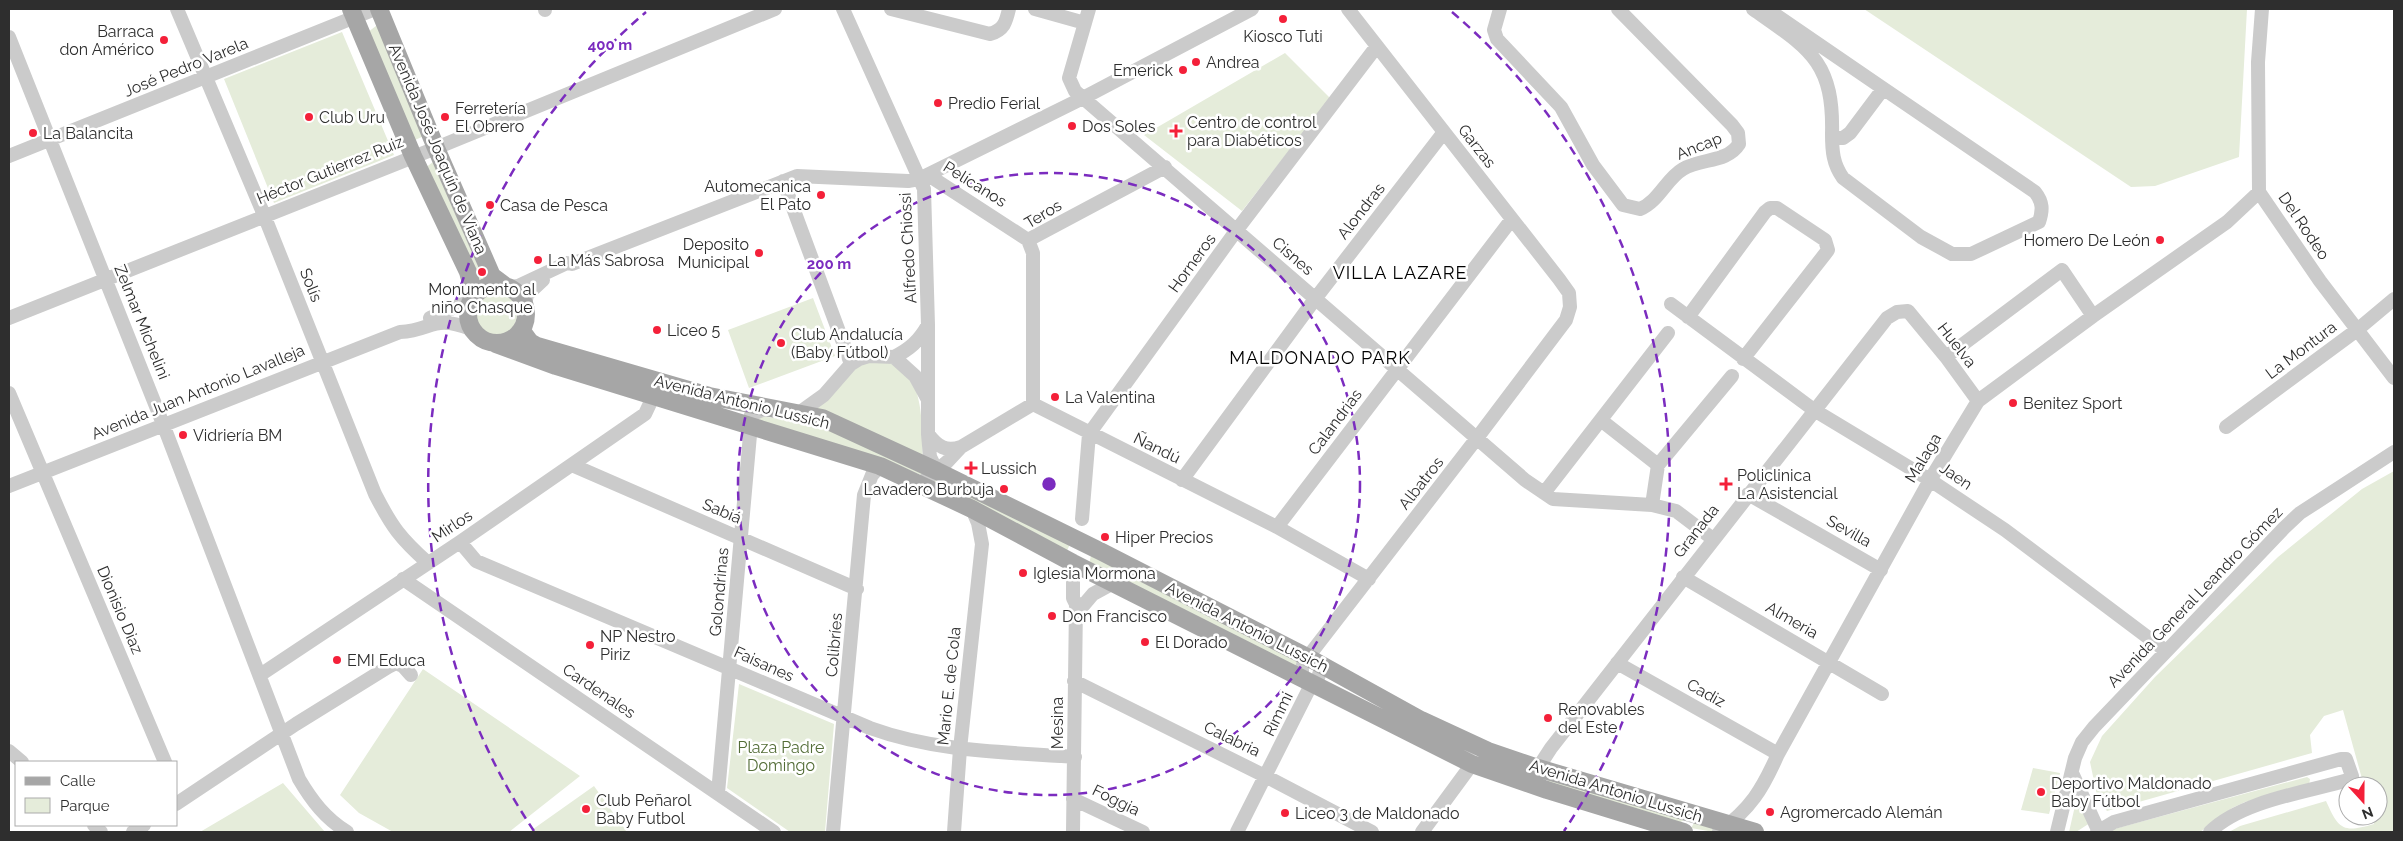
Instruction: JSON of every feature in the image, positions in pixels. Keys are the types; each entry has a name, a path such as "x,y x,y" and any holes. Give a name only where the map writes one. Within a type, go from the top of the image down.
{"main road":[{"name":"Avenida José Joaquín de Viana","path":"379,9 436,148 492,276 507,286"},
{"name":"Avenida José Joaquín de Viana","path":"353,13 413,156 468,272 471,283 471,300"},
{"path":"489,286 507,286 522,297 525,304 526,322 515,338 506,343 486,342 471,329 468,312 471,300 482,289 489,286"},
{"name":"Avenida Antonio Lussich","path":"522,330 530,342 537,346 709,396 822,418 937,471 1086,545 1315,661 1421,720 1488,750 1538,768 1704,817 1724,828 1755,832"},
{"name":"Avenida Antonio Lussich","path":"496,344 556,366 653,397 749,424 880,466 972,509 1078,565 1116,582 1472,764 1547,790 1681,832"}],"street":[{"name":"Solís","path":"176,9 264,215 375,494 390,523 402,539 428,563"},
{"name":"José Pedro Varela","path":"9,156 206,78 353,13 375,9"},
{"name":"Héctor Gutierrez Ruiz","path":"9,318 436,148 775,9"},
{"name":"Alfredo Chiossi","path":"843,9 924,177 928,325 928,434 930,457 937,471"},
{"path":"891,9 922,13 990,34 999,32 1005,24 1009,9"},
{"path":"1034,9 1085,23 1089,9"},
{"path":"525,304 533,288 572,264 783,180 797,176 908,181 924,177 1083,98 1252,9"},
{"name":"Garzas","path":"1348,9 1569,293 1570,308"},
{"name":"Ancap","path":"1500,9 1494,30 1496,39 1561,107 1593,165 1623,205 1640,209 1652,201 1673,176 1699,162 1730,154 1739,144 1739,139 1732,125 1618,9"},
{"path":"1753,9 1799,40 1823,72 1832,113 1832,154 1836,168 1844,178 1921,237 1952,254 1971,254 2039,222 2042,212 2041,200 2035,192 1767,9"},
{"name":"Del Rodeo","path":"2262,9 2258,62 2260,192 2320,281 2394,378"},
{"name":"Cisnes","path":"1085,23 1069,78 1075,91 1525,480 1544,494"},
{"name":"Zelmar Michelini","path":"9,37 164,424 299,780 314,804 328,818 347,832"},
{"name":"Horneros","path":"1089,434 1236,231 1377,46"},
{"path":"1823,72 1833,71 1837,68 1837,57"},
{"path":"1832,134 1836,138 1843,138 1850,133 1880,93 1881,87"},
{"name":"Alondras","path":"1182,480 1316,299 1444,132"},
{"name":"Teros","path":"1033,404 1033,253 1028,240 1165,167"},
{"name":"Pelícanos","path":"924,177 1028,240"},
{"path":"783,180 851,364"},
{"name":"Malaga","path":"1724,828 1763,788 1778,754 1930,480 1978,401 2093,316 2227,222 2260,192"},
{"path":"1688,317 1765,212 1770,208 1777,208 1825,240 1828,250 1743,359"},
{"name":"Calandrias","path":"1278,527 1512,219"},
{"path":"507,286 526,283 566,263 572,264"},
{"path":"1946,357 2062,270 2093,316"},
{"name":"La Montura","path":"2226,427 2357,330 2394,299"},
{"name":"Avenida Juan Antonio Lavalleja","path":"400,332 406,327 471,300"},
{"name":"Jaen","path":"1671,304 1814,410 1930,480 2004,530 2166,652"},
{"name":"Albatros","path":"1307,681 1302,668 1315,661 1369,579 1566,320 1570,308"},
{"name":"Granada","path":"1538,768 1551,748 1683,577 1887,318 1897,312 1908,312"},
{"name":"Huelva","path":"1908,312 1946,357 1978,401"},
{"name":"Avenida Juan Antonio Lavalleja","path":"9,486 400,332 447,321 471,329"},
{"path":"799,413 824,395 851,364 868,356 894,357 908,350 920,339 928,325"},
{"path":"1668,333 1544,494 1552,499 1652,505 1676,511 1713,539"},
{"path":"894,357 915,376 928,400"},
{"path":"1652,505 1658,465 1732,376"},
{"name":"Dionisio Diaz","path":"9,393 165,761"},
{"name":"Mirlos","path":"260,675 460,542 645,414 653,397"},
{"path":"928,434 938,446 951,450 961,447 1033,404"},
{"name":"Ñandú","path":"1033,404 1089,434 1278,527 1369,579"},
{"path":"749,424 751,415 762,410 772,409"},
{"path":"1602,421 1658,465"},
{"name":"Golondrinas","path":"718,793 750,436 749,424"},
{"path":"1082,519 1089,434"},
{"path":"919,484 937,471 961,447"},
{"name":"Avenida General Leandro Gómez","path":"2057,832 2082,742 2300,513 2394,452"},
{"name":"Sabiá","path":"572,465 857,589"},
{"name":"Colibríes","path":"834,832 864,495 872,475 880,466"},
{"name":"Sevilla","path":"1748,494 1881,570"},
{"name":"Mario E. de Cola","path":"954,832 960,749 982,544 978,523 972,509"},
{"path":"982,544 992,533 1007,528"},
{"name":"Faisanes","path":"460,542 476,561 845,719 911,742 960,749 1075,757"},
{"name":"Mesina","path":"1074,832 1076,609 1073,598 1078,565 1086,558 1086,545"},
{"name":"Almeria","path":"1683,577 1882,694"},
{"name":"Cardenales","path":"403,579 718,793 772,832"},
{"path":"1076,609 1093,594 1116,582"},
{"name":"Cadiz","path":"1617,663 1778,754"},
{"path":"178,798 388,667 396,664 403,666 411,675"},
{"name":"Calabria","path":"1074,681 1267,776 1372,832"},
{"name":"Rimmi","path":"1237,832 1267,776 1307,681"},
{"path":"9,751 21,761"},
{"path":"2072,773 2098,832 2114,822 2346,759 2352,776 2348,780 2258,805 2236,814 2210,832"},
{"path":"1422,832 1472,764"},
{"path":"1538,768 1547,790"},
{"name":"Foggia","path":"1074,799 1143,832"},
{"path":"1681,832 1687,824 1704,817"}],"green space":[{"path":"1864,9 2247,9 2239,157 2155,186 2131,187"},
{"path":"376,26 379,27 424,136 415,140 368,32"},
{"name":"Club Uru","path":"342,32 394,155 274,203 224,79"},
{"path":"1285,53 1330,98 1242,211 1144,135"},
{"path":"433,162 484,280 475,284 425,168"},
{"path":"490,291 498,291 507,295 513,301 517,314 513,327 507,333 498,337 490,337 481,333 475,327 471,318 471,310 475,301 481,295"},
{"name":"Club Andalucía (Baby Fútbol)","path":"813,298 835,356 749,388 728,330"},
{"path":"865,363 889,363 901,368 909,377 919,402 923,456 814,410 857,367"},
{"path":"757,416 816,422 923,474 921,475 755,421"},
{"path":"2394,471 2394,832 2229,832 2240,826 2326,801 2338,822 2338,826 2355,828 2388,826 2388,776 2361,776 2343,710 2324,716 2310,735 2312,753 2107,811 2098,800 2090,762 2102,736 2155,677 2278,557 2362,489"},
{"path":"936,478 1070,544 1066,553 927,482"},
{"path":"1091,555 1301,659 1297,671 1089,565"},
{"path":"423,669 580,776 509,832 393,832 359,813 340,795"},
{"name":"Plaza Padre Domingo","path":"739,684 834,724 825,832 790,832 727,788"},
{"name":"Deportivo Maldonado Baby Fútbol","path":"2033,768 2060,773 2049,814 2021,810"},
{"path":"1544,774 1688,818 1677,824 1551,786"},
{"path":"2307,777 2310,779 2309,785 2245,802 2232,808 2200,832 2109,832 2114,829"},
{"path":"283,783 325,832 200,832"},
{"name":"Club Peñarol Baby Futbol","path":"594,786 627,832 529,832"},
{"path":"2077,797 2090,823 2076,832 2069,832"},
{"path":"1694,823 1715,825 1714,832 1691,828"}],"place":[{"name":"Kiosco Tuti","path":"1283,19"},
{"name":"Barraca don Américo","path":"164,40"},
{"name":"Andrea","path":"1196,62"},
{"name":"Emerick","path":"1183,70"},
{"name":"Predio Ferial","path":"938,103"},
{"name":"Club Uru","path":"309,117"},
{"name":"Ferretería El Obrero","path":"445,117"},
{"name":"Dos Soles","path":"1072,126"},
{"name":"Centro de control para Diabéticos","path":"1176,131"},
{"name":"La Balancita","path":"33,133"},
{"name":"Automecanica El Pato","path":"821,195"},
{"name":"Casa de Pesca","path":"490,205"},
{"name":"Homero De León","path":"2160,240"},
{"name":"Deposito Municipal","path":"759,253"},
{"name":"La Más Sabrosa","path":"538,260"},
{"name":"Monumento al niño Chasque","path":"482,272"},
{"name":"Liceo 5","path":"657,330"},
{"name":"Club Andalucía (Baby Fútbol)","path":"781,343"},
{"name":"La Valentina","path":"1055,397"},
{"name":"Benitez Sport","path":"2013,403"},
{"name":"Vidriería BM","path":"183,435"},
{"name":"Lussich","path":"971,468"},
{"name":"Policlinica La Asistencial","path":"1726,484"},
{"name":"Lavadero Burbuja","path":"1004,489"},
{"name":"Hiper Precios","path":"1105,537"},
{"name":"Iglesia Mormona","path":"1023,573"},
{"name":"Don Francisco","path":"1052,616"},
{"name":"El Dorado","path":"1145,642"},
{"name":"NP Nestro Piriz","path":"590,645"},
{"name":"EMI Educa","path":"337,660"},
{"name":"Renovables del Este","path":"1548,718"},
{"name":"Deportivo Maldonado Baby Fútbol","path":"2041,792"},
{"name":"Club Peñarol Baby Futbol","path":"586,809"},
{"name":"Agromercado Alemán","path":"1770,812"},
{"name":"Liceo 3 de Maldonado","path":"1285,813"}],"district":[{"name":"VILLA LAZARE","path":"1400,272"},
{"name":"MALDONADO PARK","path":"1320,357"}]}
